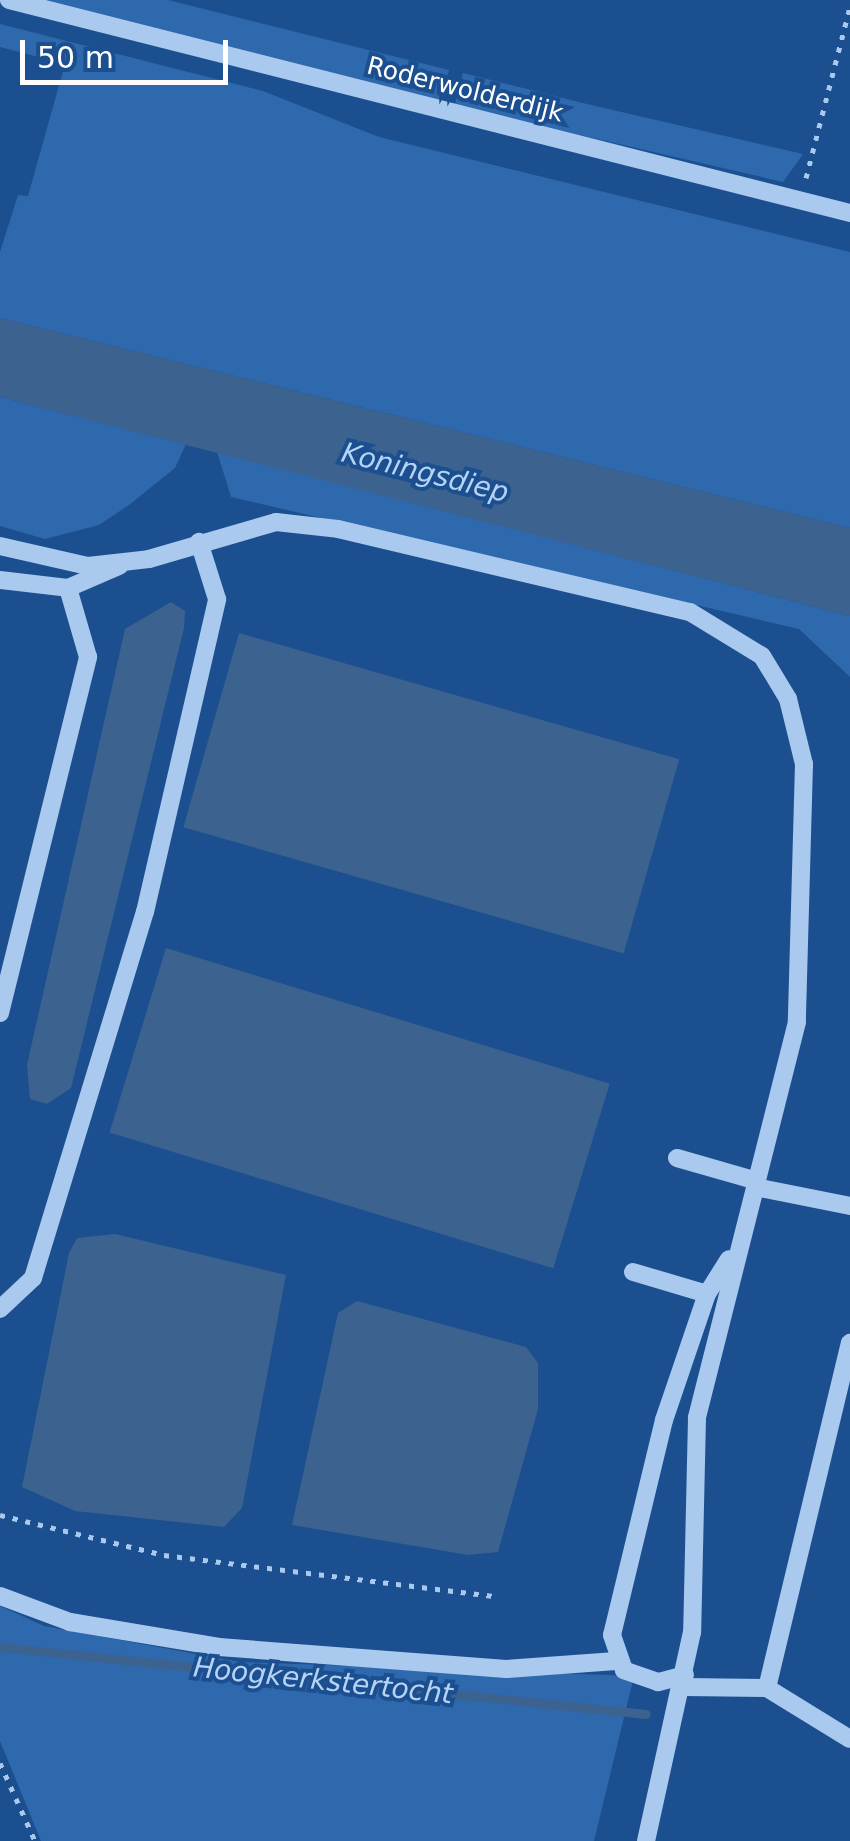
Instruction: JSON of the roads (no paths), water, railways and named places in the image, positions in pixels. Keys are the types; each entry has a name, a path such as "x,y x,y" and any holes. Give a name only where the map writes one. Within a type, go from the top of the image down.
{"street":[{"name":"Roderwolderdijk","path":"9,0 850,213"},
{"path":"0,580 68,588 126,562 276,522 338,529 690,612 762,656 788,698 804,764 807,897 788,1080 738,1245 698,1418 685,1681 646,1841"},
{"path":"0,1309 33,1278 145,912 217,599 199,542"},
{"path":"0,546 88,566 126,562"},
{"path":"0,1014 88,657 68,588"},
{"path":"677,1158 756,1184 850,1206"},
{"path":"616,1661 612,1634 634,1539 707,1294 738,1245"},
{"path":"633,1272 707,1294"},
{"path":"767,1688 850,1343"},
{"path":"0,1596 70,1622 219,1646 506,1668 616,1661 642,1680 767,1688 850,1740"}],"water":[{"name":"Koningsdiep","path":"0,318 850,528 850,616 0,397"},
{"path":"171,602 185,611 184,628 71,1088 47,1104 30,1099 27,1065 125,629"},
{"path":"239,633 679,759 624,953 183,827"},
{"path":"166,948 610,1084 553,1268 110,1133"},
{"path":"115,1234 286,1275 242,1508 224,1527 75,1511 22,1487 69,1253 77,1238"},
{"path":"357,1301 526,1347 538,1363 538,1409 498,1552 468,1555 292,1525 338,1313"}],"waterway":[{"name":"Hoogkerkstertocht","path":"0,1647 646,1714"}]}
